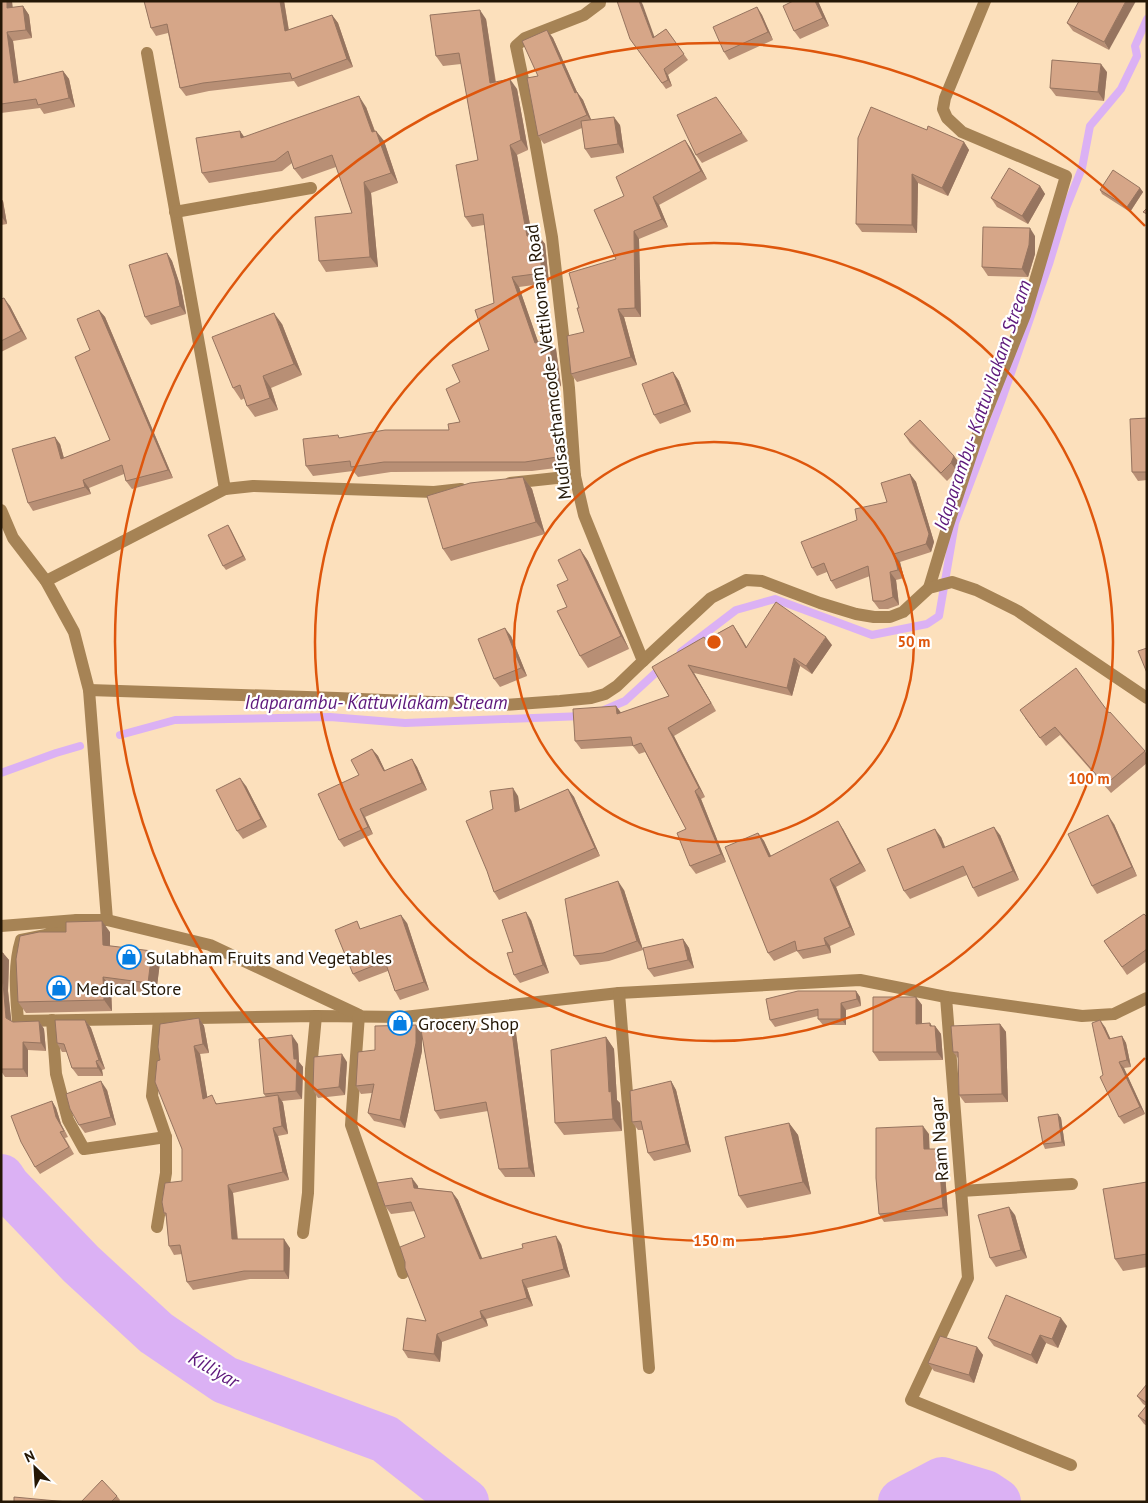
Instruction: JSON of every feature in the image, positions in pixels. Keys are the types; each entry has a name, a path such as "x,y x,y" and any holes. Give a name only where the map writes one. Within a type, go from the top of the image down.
{"street":[{"path":"933,587 948,524 980,428 1025,316 1066,176 962,132 947,118 943,108 945,98 985,1"},
{"name":"Mudisasthamcode- Vettikonam Road","path":"602,2 584,15 525,38 516,46 552,237 569,388 575,476 584,514 643,661"},
{"path":"147,53 225,490"},
{"path":"174,212 311,188"},
{"path":"500,485 575,476"},
{"path":"46,581 225,490 253,486 434,492 472,488"},
{"path":"1,510 13,538 46,581 74,632 89,696 107,920"},
{"path":"89,696 337,698 503,705 560,702 591,698 605,694 617,686 711,598 746,580 762,581 820,603 856,614 874,617 890,617 903,612 933,587 952,582 976,590 1018,610 1147,698"},
{"path":"77,920 46,936 21,940 17,952 16,991 18,1021 316,1016 404,1017 619,993 860,980 946,997 1082,1016 1114,1014 1147,998"},
{"path":"1,926 77,920 107,920 210,945 359,1016"},
{"path":"619,993 649,1368"},
{"name":"Ram Nagar","path":"946,997 968,1278 911,1400 1071,1465"},
{"path":"303,1233 308,1193 311,1069 316,1016"},
{"path":"359,1016 351,1125 403,1273"},
{"path":"157,1227 166,1173 166,1137 152,1096 158,1019"},
{"path":"52,1020 56,1074 60,1092 68,1120 84,1149 166,1137"},
{"path":"961,1191 1072,1184"}],"building":[{"path":"1,1 7,1 7,8 23,6 26,30 7,32 14,83 63,71 69,98 38,105 36,99 1,104"},
{"path":"144,1 280,1 285,31 332,15 347,59 292,79 290,73 203,83 180,88 167,24 151,28"},
{"path":"617,1 639,1 653,38 666,29 684,54 664,69 668,80 662,83 630,39"},
{"path":"793,1 815,1 823,18 794,31 783,6"},
{"path":"1079,1 1126,1 1104,42 1067,23"},
{"path":"757,7 768,32 724,52 713,27"},
{"path":"480,10 490,83 510,79 521,140 510,145 527,236 538,235 542,273 512,277 535,343 549,339 554,377 552,377 554,398 549,399 557,457 525,462 384,462 351,467 350,461 306,466 303,439 338,435 339,438 385,430 449,430 448,424 460,422 446,389 460,382 452,365 489,350 475,310 494,303 483,214 465,217 456,165 478,160 459,53 436,56 430,15"},
{"path":"547,30 587,115 538,136 527,78 538,76 522,41"},
{"path":"1052,60 1101,64 1098,92 1050,88"},
{"path":"359,96 372,132 376,131 391,173 364,182 370,257 319,261 315,217 352,213 332,155 294,169 288,151 275,161 202,173 196,138 240,131 241,138"},
{"path":"716,97 742,133 696,155 677,115"},
{"path":"871,107 927,130 928,126 964,142 942,188 912,174 912,225 856,224 858,138"},
{"path":"614,117 618,144 585,149 581,121"},
{"path":"685,140 701,171 653,197 662,219 634,231 635,308 618,309 631,357 571,374 567,336 584,332 569,273 616,259 594,210 624,196 616,177"},
{"path":"1009,168 1040,186 1022,216 991,198"},
{"path":"1113,170 1140,188 1127,207 1100,190"},
{"path":"983,227 1030,228 1029,245 1022,269 982,267"},
{"path":"167,253 175,279 180,306 145,317 129,265"},
{"path":"4,298 21,331 1,341 1,299"},
{"path":"99,310 168,470 126,481 122,465 83,480 85,487 28,503 12,449 55,437 61,459 110,440 75,357 90,350 77,319"},
{"path":"274,313 294,364 263,376 270,398 247,406 240,385 233,388 212,337"},
{"path":"673,372 685,404 654,415 642,384"},
{"path":"1147,418 1147,472 1132,472 1130,419"},
{"path":"920,420 954,456 951,463 941,473 904,434"},
{"path":"910,474 929,534 926,544 894,554 898,570 890,572 893,597 883,601 873,601 868,566 831,581 824,563 812,568 801,542 857,520 855,509 887,502 881,483"},
{"path":"523,477 536,522 443,549 427,496 470,483"},
{"path":"228,525 243,556 223,566 208,535"},
{"path":"580,549 621,636 580,656 557,611 567,607 557,585 568,580 558,560"},
{"path":"776,602 826,637 806,666 794,658 787,688 688,665 711,703 668,728 699,788 695,791 721,854 690,866 677,833 686,829 641,743 633,746 631,737 575,741 573,709 616,706 617,714 669,696 652,667 704,637 706,640 733,625 746,648"},
{"path":"505,628 521,668 494,679 478,639"},
{"path":"1147,648 1147,673 1138,651"},
{"path":"1076,668 1109,713 1145,751 1105,785 1055,727 1040,738 1020,710"},
{"path":"372,749 384,771 412,759 422,783 360,809 368,827 339,840 318,794 359,775 351,760"},
{"path":"240,778 261,819 237,831 216,790"},
{"path":"513,788 515,812 568,789 595,848 494,892 466,821 493,809 490,791"},
{"path":"1108,815 1132,867 1092,886 1068,834"},
{"path":"838,821 860,863 830,879 850,927 824,938 826,945 797,951 795,941 768,953 725,847 758,833 769,857"},
{"path":"994,827 1013,871 973,888 963,866 904,891 887,849 935,829 943,848"},
{"path":"618,881 637,941 603,953 574,956 565,899"},
{"path":"526,912 543,965 514,975 507,953 513,952 502,920"},
{"path":"1144,914 1147,917 1147,949 1122,967 1104,941"},
{"path":"401,915 424,982 395,991 385,961 353,974 335,930 357,921 360,929"},
{"path":"102,921 103,945 152,951 148,983 103,977 104,1000 18,1002 16,959 20,936 39,932 66,932 66,922"},
{"path":"683,939 688,960 648,969 643,948"},
{"path":"1,953 3,953 6,1018 13,1022 39,1021 41,1043 23,1042 23,1069 1,1069"},
{"path":"798,991 856,991 857,999 841,1003 841,1019 818,1019 818,1009 770,1020 766,999"},
{"path":"873,997 916,997 916,1024 930,1023 930,1026 935,1026 937,1052 873,1052"},
{"path":"199,1018 203,1044 194,1046 203,1099 212,1095 216,1104 278,1095 282,1126 273,1128 283,1172 228,1185 232,1239 284,1239 284,1271 244,1271 187,1282 180,1245 169,1246 166,1213 164,1213 162,1202 165,1183 182,1181 182,1149 155,1082 157,1061 160,1060 158,1047 160,1024"},
{"path":"469,1019 471,1030 511,1024 529,1168 499,1169 486,1102 435,1111 421,1030"},
{"path":"55,1020 85,1020 99,1060 96,1061 98,1068 72,1068 64,1044 57,1043"},
{"path":"1100,1020 1109,1039 1122,1036 1127,1060 1119,1062 1140,1107 1119,1117 1100,1077 1103,1075 1092,1023"},
{"path":"1000,1024 1002,1094 959,1095 958,1052 953,1052 951,1026"},
{"path":"416,1025 416,1043 400,1120 368,1113 374,1084 356,1086 358,1052 375,1050 375,1026"},
{"path":"292,1035 294,1059 297,1059 296,1091 264,1094 259,1039"},
{"path":"606,1037 609,1092 611,1091 613,1119 555,1123 551,1050"},
{"path":"342,1054 339,1087 313,1090 314,1057"},
{"path":"101,1081 111,1117 79,1125 70,1109 66,1094"},
{"path":"671,1081 686,1144 648,1153 641,1121 632,1122 630,1091"},
{"path":"52,1101 56,1117 64,1131 60,1132 69,1147 35,1167 21,1142 11,1116"},
{"path":"1058,1114 1062,1142 1043,1144 1038,1117"},
{"path":"789,1123 803,1182 739,1196 725,1137"},
{"path":"923,1126 924,1149 938,1149 943,1208 879,1214 876,1178 876,1128"},
{"path":"412,1178 414,1188 452,1192 480,1259 523,1248 522,1244 556,1236 564,1269 522,1280 527,1298 480,1311 482,1318 437,1334 434,1354 403,1350 407,1318 426,1321 405,1268 400,1247 425,1237 411,1202 385,1206 377,1183"},
{"path":"1147,1182 1147,1254 1115,1259 1103,1189"},
{"path":"1009,1207 1021,1250 990,1258 978,1215"},
{"path":"1006,1295 1061,1318 1052,1339 1040,1335 1031,1355 988,1338"},
{"path":"940,1336 977,1347 969,1375 928,1363"},
{"path":"1147,1384 1147,1403 1137,1396"},
{"path":"1147,1405 1147,1422 1138,1416"},
{"path":"102,1480 117,1496 111,1502 81,1502"},
{"path":"14,1497 68,1502 14,1502"}],"waterway":[{"name":"Idaparambu- Kattuvilakam Stream","path":"681,652 736,610 775,599 872,635 927,624 939,616 955,523 1002,399 1049,264 1066,208 1082,168 1090,126 1121,89 1137,56 1135,46 1147,19"},
{"name":"Idaparambu- Kattuvilakam Stream","path":"604,710 625,701 662,667"},
{"name":"Idaparambu- Kattuvilakam Stream","path":"120,735 175,720 330,717 405,723 583,716"},
{"name":"Idaparambu- Kattuvilakam Stream","path":"1,773 80,746"},
{"name":"Killiyar","path":"1,1178 7,1187 81,1264 156,1333 225,1380 385,1439 465,1502"},
{"name":"Killiyar","path":"902,1502 942,1481 985,1494 997,1502"}],"place":[{"name":"Sulabham Fruits and Vegetables","path":"129,957"},
{"name":"Medical Store","path":"59,988"},
{"name":"Grocery Shop","path":"400,1023"}]}
